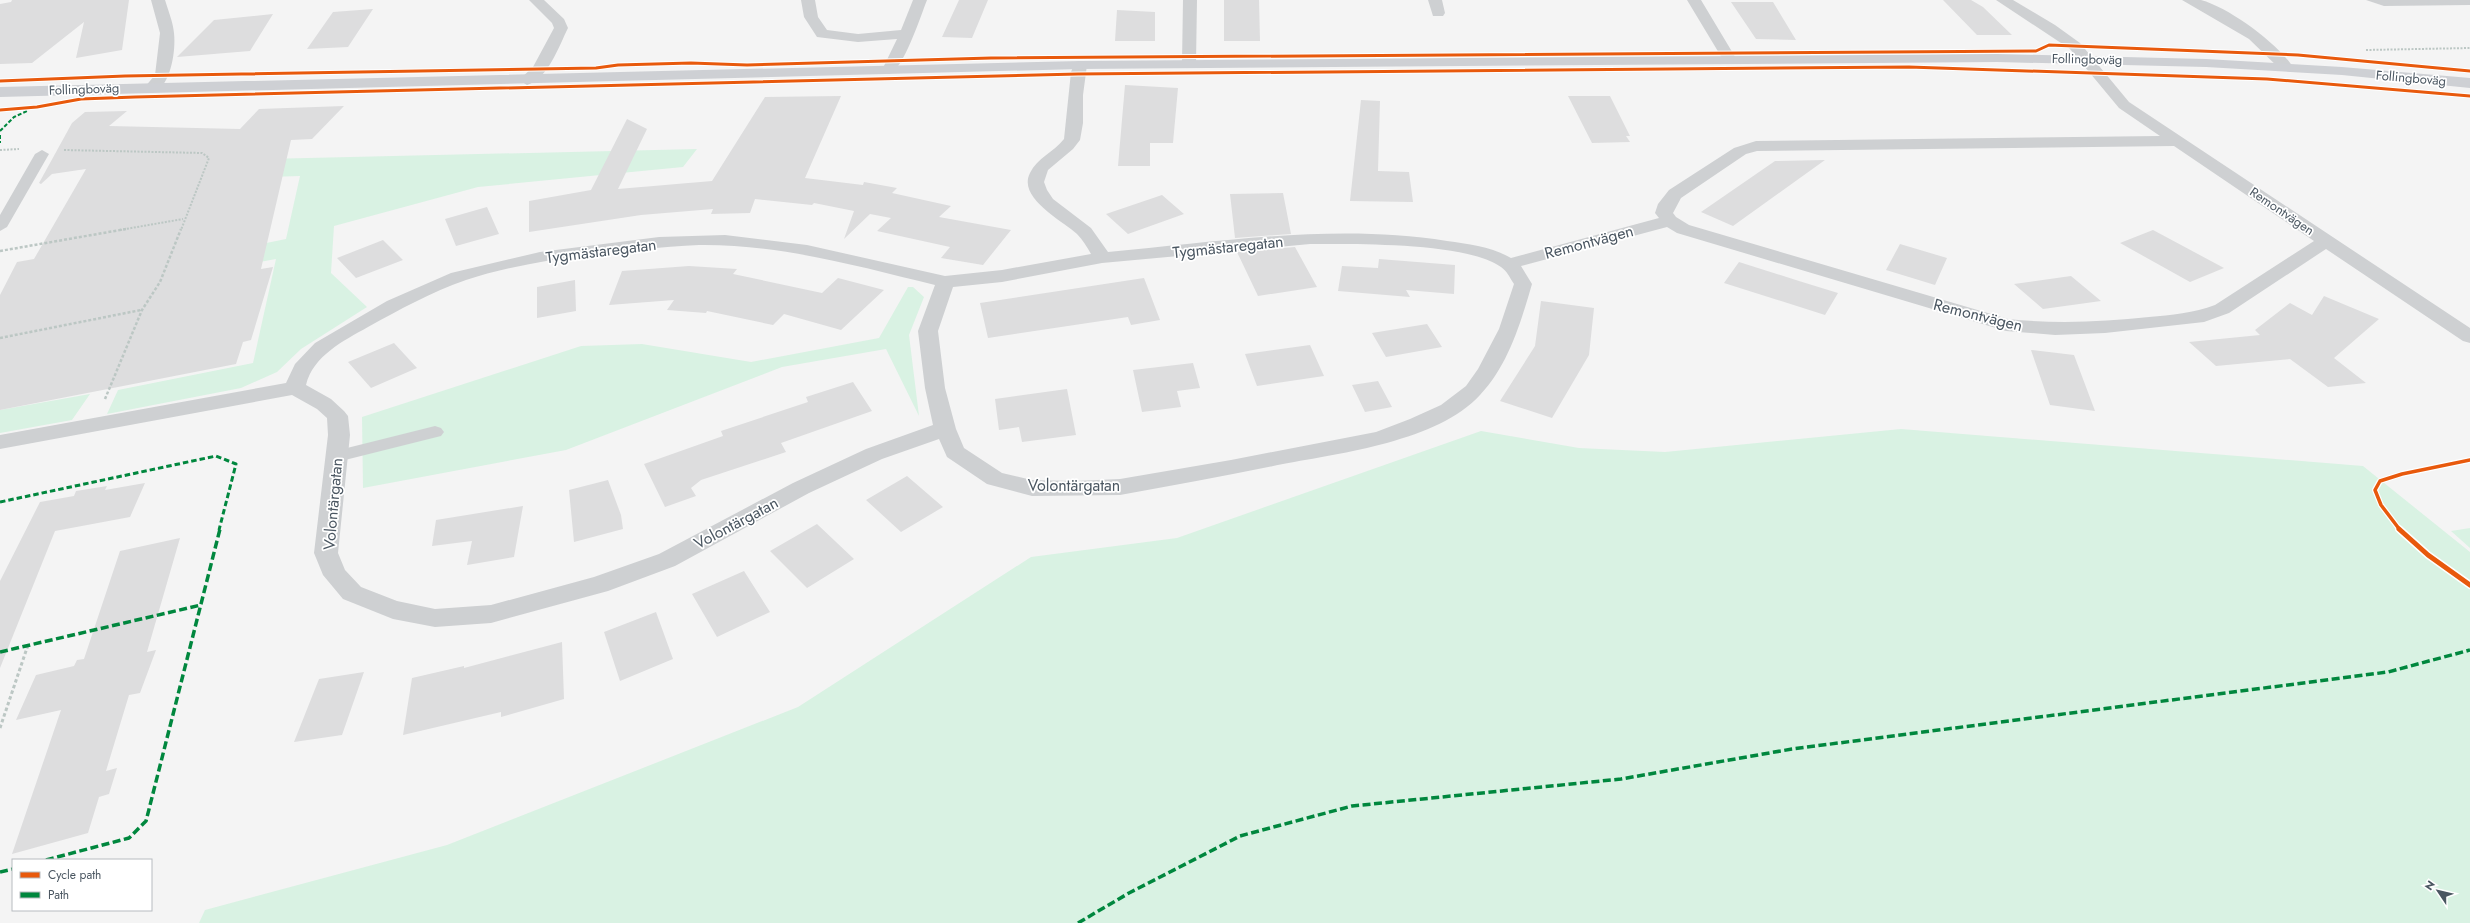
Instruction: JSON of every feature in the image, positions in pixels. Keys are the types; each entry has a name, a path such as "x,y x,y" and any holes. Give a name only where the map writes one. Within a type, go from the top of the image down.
{"main road":[{"name":"Follingboväg","path":"2,94 152,88 527,80 1080,65 1730,60 2084,59 2287,68 2470,83"}],"street":[{"path":"152,88 162,76 167,33 158,0"},
{"path":"527,80 539,69 561,28 559,22 536,0"},
{"path":"808,0 811,17 822,34 858,38 907,34"},
{"path":"889,70 907,34 920,0"},
{"path":"1189,63 1190,0"},
{"path":"1694,0 1730,60"},
{"name":"Remontvägen","path":"2003,0 2075,46 2084,59 2124,105 2470,337"},
{"path":"2189,0 2228,18 2252,33 2287,68"},
{"path":"1080,65 1075,94 1072,139 1067,146 1043,165 1037,178 1037,189 1050,204 1084,231 1096,245 1102,258"},
{"path":"1669,221 1664,214 1667,204 1674,194 1740,151 1756,146 2160,143 2178,141"},
{"name":"Remontvägen","path":"1508,264 1669,221 1683,229 2006,324 2036,329 2065,329 2204,316 2222,309 2240,298 2326,241"},
{"name":"Tygmästaregatan","path":"295,388 302,368 318,351 346,331 388,308 446,281 491,267 570,253 655,243 724,240 787,248 876,265 945,282 1002,276 1102,258 1161,254 1271,242 1366,238 1402,240 1475,251 1504,260 1508,264"},
{"name":"Volontärgatan","path":"295,388 324,404 337,416 339,435 326,553 335,575 352,593 393,610 435,618 492,614 599,585 667,560 801,488 874,454 945,429 955,452 995,479 1032,488 1120,487 1380,438 1448,410 1472,390 1488,370 1510,329 1523,284 1516,270 1508,264"},
{"path":"945,282 928,331 935,388 945,429"},
{"path":"0,442 295,388"}],"lane":[{"path":"2372,0 2384,2 2470,2"},
{"path":"0,227 42,154"},
{"path":"337,456 435,432"}],"path":[{"path":"2359,50 2470,48"},
{"path":"0,150 25,149"},
{"path":"60,150 202,153 209,158 183,219 160,282 142,310 94,426"},
{"path":"0,251 183,219"},
{"path":"0,338 142,310"},
{"path":"0,728 28,645"}],"green space":[{"path":"697,149 683,167 478,187 334,226 331,273 367,307 301,349 277,372 241,388 107,414 118,390 253,363 276,259 176,277 181,260 286,239 300,176 209,179 222,160"},
{"path":"908,287 913,287 924,297 909,335 919,416 886,349 782,367 566,450 363,488 362,417 581,346 642,344 751,362 879,338"},
{"path":"90,394 72,420 0,433 0,410"},
{"path":"1901,429 2363,466 2470,552 2470,923 199,923 205,910 447,845 798,707 1031,557 1177,538 1481,431 1579,448 1665,452"},
{"path":"2470,528 2470,548 2451,531"}],"building":[{"path":"12,0 129,0 122,50 76,58 84,22 32,63 0,64 0,4 11,2"},
{"path":"959,0 988,0 972,38 942,37"},
{"path":"1224,0 1259,0 1260,41 1224,41"},
{"path":"1943,0 1971,0 1983,7 2012,35 1977,35"},
{"path":"1731,2 1773,2 1796,40 1756,39"},
{"path":"373,9 348,47 307,49 333,12"},
{"path":"1117,10 1155,12 1155,41 1115,41"},
{"path":"273,14 250,51 177,57 214,20"},
{"path":"1125,85 1178,88 1173,143 1150,143 1150,166 1118,166"},
{"path":"841,96 805,178 863,185 864,182 897,188 892,193 951,206 939,217 1011,230 983,265 941,258 950,247 877,231 891,218 870,214 844,239 854,211 814,203 812,205 755,199 750,213 711,214 713,209 641,215 529,232 529,201 591,190 627,119 647,129 618,189 712,181 765,97"},
{"path":"1568,96 1610,96 1630,136 1626,136 1630,142 1592,143"},
{"path":"1361,100 1380,101 1378,171 1409,172 1413,202 1350,201"},
{"path":"344,106 312,139 291,140 261,269 273,267 251,340 243,342 236,364 0,410 0,295 17,262 34,259 86,169 52,174 41,184 39,183 72,123 85,112 127,111 109,126 240,129 259,109"},
{"path":"1825,160 1733,226 1701,212 1775,161"},
{"path":"1283,193 1291,234 1235,238 1230,194"},
{"path":"1162,195 1184,214 1128,234 1106,214"},
{"path":"487,207 499,234 456,246 445,219"},
{"path":"2153,230 2224,268 2190,282 2120,243"},
{"path":"383,240 403,260 356,278 337,258"},
{"path":"1900,244 1947,258 1935,285 1886,270"},
{"path":"1295,247 1317,287 1258,296 1237,252"},
{"path":"1379,259 1455,265 1454,294 1406,290 1410,297 1338,291 1342,266 1378,268"},
{"path":"1739,262 1838,293 1825,315 1724,283"},
{"path":"689,266 737,269 733,274 822,293 838,278 884,290 841,330 784,314 773,325 707,311 706,313 667,310 674,300 609,305 622,271"},
{"path":"2071,276 2101,301 2043,309 2014,284"},
{"path":"1144,278 1160,320 1131,325 1128,317 988,338 980,303"},
{"path":"575,280 576,311 537,318 537,287"},
{"path":"2324,296 2379,319 2334,358 2366,383 2328,387 2290,359 2216,366 2189,342 2260,335 2255,330 2290,303 2312,315"},
{"path":"1541,301 1594,308 1589,355 1552,418 1500,401 1535,346"},
{"path":"1427,324 1442,347 1386,357 1372,333"},
{"path":"394,343 417,368 371,388 348,362"},
{"path":"1310,345 1324,376 1257,386 1245,354"},
{"path":"2031,350 2074,355 2095,411 2050,405"},
{"path":"1193,363 1200,388 1177,391 1181,407 1142,412 1133,370"},
{"path":"1378,381 1392,407 1365,412 1352,385"},
{"path":"853,382 872,411 781,443 786,452 701,480 691,488 696,496 665,507 644,464 723,436 721,431 808,402 806,397"},
{"path":"1067,389 1076,435 1022,442 1019,427 999,430 995,399"},
{"path":"907,476 943,507 901,532 866,500"},
{"path":"608,480 621,515 623,529 574,542 569,490"},
{"path":"145,483 130,517 55,531 0,668 0,581 40,502 74,496 76,491 107,486 105,490"},
{"path":"523,506 514,557 467,565 472,541 432,546 436,520"},
{"path":"817,524 854,559 807,588 770,551"},
{"path":"180,538 147,652 156,650 140,693 129,695 106,771 117,768 109,794 99,797 88,833 12,854 61,710 16,720 36,675 74,666 77,660 84,659 120,551"},
{"path":"744,571 770,612 717,637 692,594"},
{"path":"656,612 673,659 620,681 604,632"},
{"path":"562,642 564,699 501,717 501,712 403,735 412,678 464,666 464,668"},
{"path":"364,672 342,735 294,742 319,679"}],"marked path":[{"path":"0,131 14,117 27,111"},
{"path":"0,135 0,143"},
{"path":"0,502 216,456 236,464 146,821 129,838 50,859"},
{"path":"0,652 201,605"},
{"path":"1078,923 1129,893 1240,836 1352,806 1621,779 1792,749 2388,672 2470,650"},
{"path":"0,872 12,869"}],"cycle path":[{"path":"0,81 125,76 596,68 618,65 691,63 747,65 991,58 1780,51 2036,51 2049,45 2189,49 2298,55 2470,71"},
{"path":"0,110 37,107 81,99 135,97 1078,74 1909,67 2267,79 2470,96"},
{"path":"2470,460 2402,474 2380,481 2375,490 2381,505 2401,532 2428,555 2470,585"}]}
